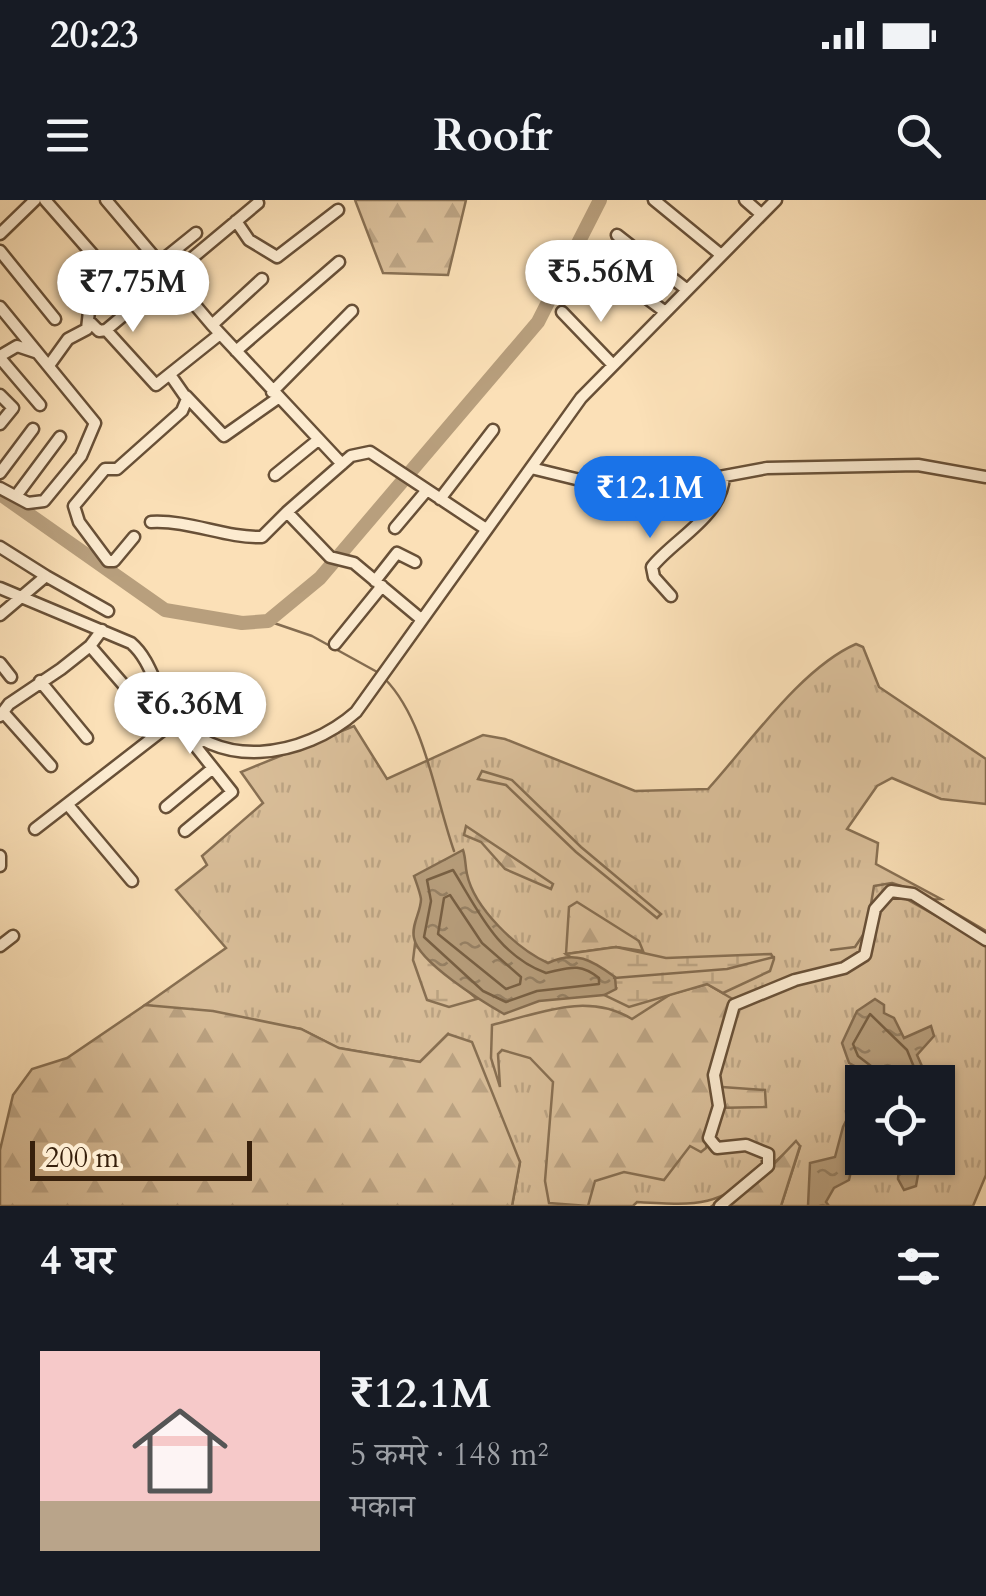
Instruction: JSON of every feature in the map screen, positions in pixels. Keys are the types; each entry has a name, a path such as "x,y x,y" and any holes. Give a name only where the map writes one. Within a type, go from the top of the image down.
{"street":[{"path":"0,234 35,200"},
{"path":"45,200 138,306"},
{"path":"106,200 216,330 342,464"},
{"path":"654,200 720,254"},
{"path":"745,200 761,214"},
{"path":"0,588 102,630 139,650 154,684 177,719 199,740 244,752 305,743 342,725 579,401 776,200"},
{"path":"89,321 99,331 106,330 258,204"},
{"path":"236,221 249,240 277,257 338,210"},
{"path":"160,262 196,233"},
{"path":"617,235 686,289"},
{"path":"0,251 55,319"},
{"path":"236,351 339,262"},
{"path":"605,267 664,311"},
{"path":"106,330 154,385 171,376 262,278"},
{"path":"50,364 68,339 84,332 90,302"},
{"path":"0,308 95,423 85,437 82,453 46,500 30,504 0,488"},
{"path":"171,376 224,436 275,395 352,312"},
{"path":"562,312 612,364"},
{"path":"40,354 19,346 0,357 40,405"},
{"path":"0,395 14,408 0,424"},
{"path":"134,537 114,561 108,561 76,518 74,504 106,468 118,469 181,412 186,396"},
{"path":"0,473 33,428"},
{"path":"440,499 493,430"},
{"path":"16,496 60,436"},
{"path":"275,475 318,440"},
{"path":"151,522 189,522 239,537 262,537 342,464 357,453 370,452 486,529"},
{"path":"532,468 626,493 767,468 918,465 986,477"},
{"path":"671,596 654,577 652,567 697,526 724,484 724,476"},
{"path":"395,528 424,487"},
{"path":"287,512 330,557 343,560 421,619"},
{"path":"0,546 108,611"},
{"path":"335,644 397,552 415,562"},
{"path":"0,615 46,576"},
{"path":"50,766 1,714 40,680 90,646 102,630"},
{"path":"90,646 135,698 154,684"},
{"path":"0,663 11,677"},
{"path":"40,680 88,738"},
{"path":"35,829 177,719"},
{"path":"184,831 232,792 197,748 199,740"},
{"path":"166,807 213,768"},
{"path":"68,805 132,881"},
{"path":"0,856 0,866"},
{"path":"720,1206 768,1166 768,1154 758,1146 717,1148 709,1138 719,1105 714,1075 734,1005 795,980 844,968 865,955 876,909 891,891 913,894 986,940"},
{"path":"0,946 13,936"}],"green space":[{"path":"355,200 466,200 448,275 383,273"},
{"path":"856,644 863,647 879,687 986,759 986,804 941,799 892,778 877,786 847,829 878,843 876,864 941,899 910,901 986,944 986,1175 973,1206 781,1206 800,1147 734,1190 707,1201 637,1202 633,1206 512,1206 520,1162 448,1034 420,1062 338,1048 301,1029 145,1005 226,948 176,890 207,865 202,856 263,803 241,772 354,726 387,779 483,735 505,739 635,791 708,789 815,670"},
{"path":"482,771 512,780 581,847 661,914 657,918 576,852 506,785 478,779"},
{"path":"466,826 553,884 551,889 505,869 481,842 464,835"},
{"path":"577,902 639,941 643,951 616,947 566,954 569,907"},
{"path":"415,944 477,999 449,1007 427,1000 413,960"},
{"path":"616,947 666,958 771,954 774,959 770,971 723,993 707,984 629,1007 604,995 616,988 566,954"},
{"path":"707,984 736,1001 710,1081 722,1087 765,1090 766,1107 715,1108 706,1148 701,1152 690,1146 664,1180 624,1172 595,1181 588,1206 549,1203 545,1181 553,1082 530,1058 502,1050 498,1054 500,1087 491,1058 492,1025 581,1006 615,1011 632,1019 671,994"},
{"path":"145,1005 213,1011 301,1029 339,1048 420,1062 448,1034 472,1042 520,1162 512,1206 0,1206 0,1150 13,1095 32,1069 67,1058"},
{"path":"796,1141 800,1146 781,1206 712,1206 774,1164"}],"water":[{"path":"463,850 467,874 478,900 511,938 548,963 567,957 591,962 615,977 616,989 604,995 539,1001 504,1014 439,969 418,948 414,938 421,899 414,876"},
{"path":"875,999 884,1005 884,1013 894,1018 904,1038 931,1026 934,1036 917,1055 921,1065 849,1063 842,1043 857,1011"},
{"path":"845,1123 845,1175 850,1175 849,1180 834,1188 826,1202 829,1206 808,1206 810,1163 835,1157"},
{"path":"898,1175 918,1175 916,1186 904,1190"}],"waterway":[{"path":"0,494 165,610 242,623 268,621 320,578 538,322 600,200"},
{"path":"268,621 312,636 379,673"},
{"path":"385,679 399,696 419,737 454,851"},
{"path":"870,910 874,886 892,883 910,889"},
{"path":"918,891 986,931"},
{"path":"831,950 855,947 865,932"},
{"path":"614,978 727,969 774,957"}]}
